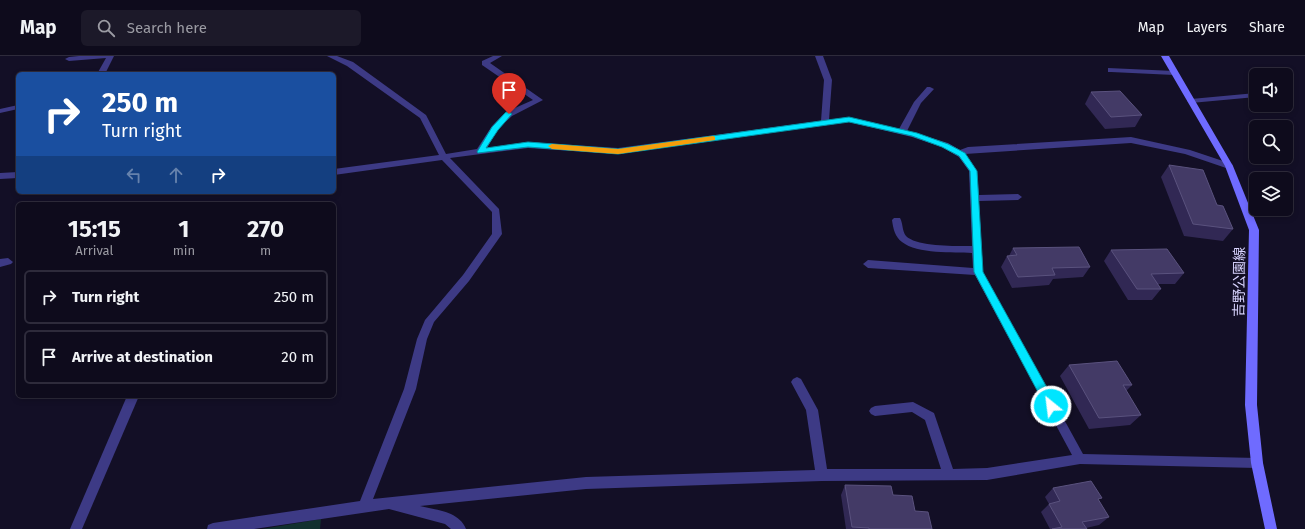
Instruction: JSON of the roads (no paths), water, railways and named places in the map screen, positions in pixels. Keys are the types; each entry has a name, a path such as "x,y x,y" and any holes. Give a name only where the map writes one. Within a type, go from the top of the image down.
{"main road":[{"name":"吉野公園線","path":"1165,56 1229,166 1254,230 1251,405 1257,463 1271,529"}],"street":[{"path":"68,59 104,56"},
{"path":"102,72 110,56"},
{"path":"331,56 350,64 422,117 444,157 496,210 497,234 466,278 430,320 422,339 410,389 364,506"},
{"path":"480,152 495,128 509,114 539,100 484,63 498,56"},
{"path":"819,56 828,80 825,123"},
{"path":"1111,70 1174,73"},
{"path":"902,132 918,102 930,89"},
{"path":"1191,101 1249,96"},
{"path":"0,111 16,107"},
{"path":"336,172 528,144 618,152 849,120 902,132 945,145 962,155 974,171 978,272 1080,459"},
{"path":"959,153 968,150 1131,140 1187,152 1229,166"},
{"path":"0,176 16,175"},
{"path":"975,198 1018,197"},
{"path":"897,220 898,231 906,241 921,246 977,250"},
{"path":"868,264 978,272"},
{"path":"797,382 812,410 822,475"},
{"path":"76,529 132,398"},
{"path":"875,411 913,407 930,417 949,474"},
{"path":"213,529 387,503 586,483 822,475 987,474 1080,459 1257,463"},
{"path":"387,503 449,519 460,529"}]}
